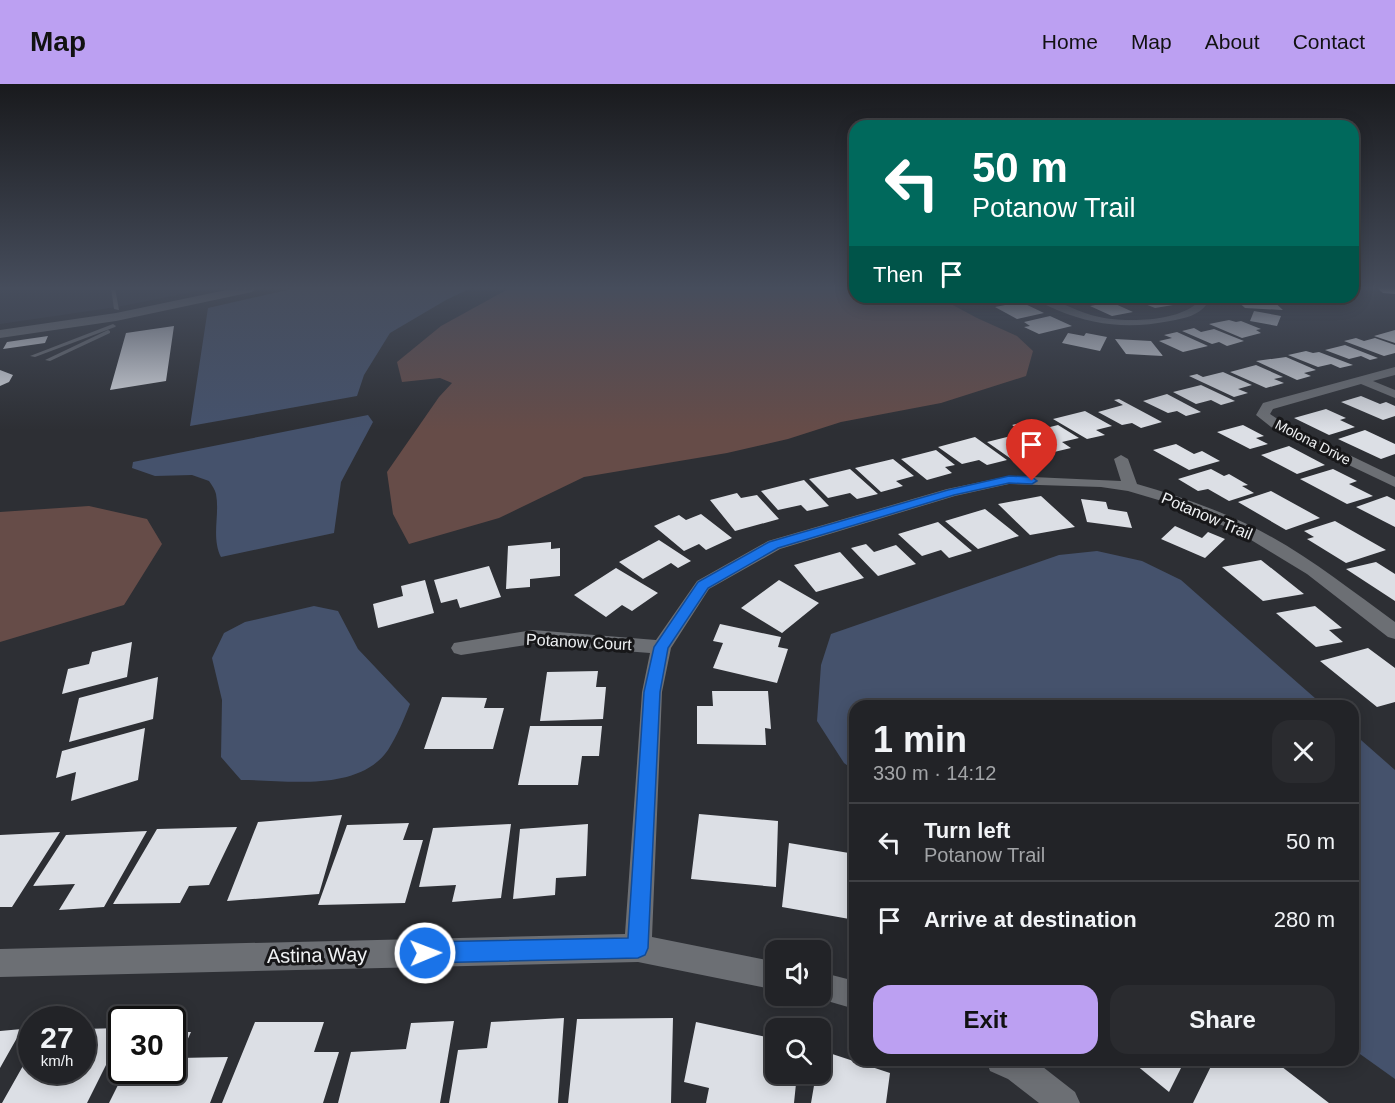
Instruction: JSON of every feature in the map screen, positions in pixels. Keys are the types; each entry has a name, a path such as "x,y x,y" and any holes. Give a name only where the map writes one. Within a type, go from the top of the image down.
{"street":[{"name":"Molona Drive","path":"1395,371 1268,406 1263,415 1280,427 1395,483"},
{"path":"1361,380 1395,394"},
{"path":"1121,459 1130,488"},
{"name":"Potanow Trail","path":"638,948 652,692 661,647 703,585 774,545 952,492 1009,480 1101,483 1130,488 1177,501 1244,529 1313,570 1395,632"},
{"name":"Potanow Court","path":"461,648 533,637 661,647"},
{"name":"Astina Way","path":"0,963 638,948 765,974"},
{"path":"831,989 849,993"},
{"path":"1014,1066 1064,1103"}],"lane":[{"path":"33,356 64,345 82,336"},
{"path":"48,360 102,336"},
{"path":"64,345 76,349"}],"shaded area":[{"path":"429,336 1016,336 1033,351 1026,376 941,403 841,422 788,439 727,453 584,477 499,518 409,544 393,514 387,472 439,397 452,383 440,378 402,382 397,362"},
{"path":"89,506 147,519 162,544 124,605 0,642 0,512"}],"water":[{"path":"204,336 388,336 364,375 357,396 190,426"},
{"path":"368,415 373,422 341,482 334,533 221,557 216,534 216,494 209,481 192,475 155,476 132,468 133,462"},
{"path":"1097,551 1142,561 1181,580 1317,700 849,700 849,767 844,763 817,721 821,665 831,634 1059,555"},
{"path":"314,606 338,611 358,649 410,704 405,716 388,750 375,764 359,773 320,781 241,780 221,757 222,700 212,658 224,633 245,622"},
{"path":"1359,738 1395,770 1395,1079 1359,1053"}],"building":[{"path":"48,336 45,343 3,349 7,342"},
{"path":"125,336 173,336 166,381 110,390"},
{"path":"1066,336 1107,337 1100,351 1062,343"},
{"path":"1165,336 1185,336 1208,346 1183,352 1159,341 1172,338"},
{"path":"1193,336 1230,336 1244,341 1227,346 1219,342 1212,344"},
{"path":"1374,336 1395,336 1395,343"},
{"path":"1356,338 1364,341 1375,338 1395,345 1395,353 1384,356 1344,341"},
{"path":"1115,339 1151,341 1163,356 1126,354"},
{"path":"1345,345 1378,358 1370,360 1361,356 1349,359 1325,350"},
{"path":"1306,351 1319,352 1353,365 1340,368 1331,364 1318,367 1288,355"},
{"path":"1286,357 1316,370 1304,373 1311,376 1297,380 1256,361"},
{"path":"1256,365 1283,377 1274,379 1284,383 1266,388 1230,372"},
{"path":"0,370 13,375 9,382 0,386"},
{"path":"1223,372 1252,385 1238,389 1248,393 1234,397 1189,376 1197,374 1203,377"},
{"path":"1201,385 1235,401 1221,405 1211,400 1196,404 1173,392"},
{"path":"1167,394 1201,412 1186,416 1177,411 1168,413 1143,401"},
{"path":"1361,396 1380,404 1386,402 1395,406 1395,416 1383,420 1341,402"},
{"path":"1119,399 1162,422 1141,428 1132,423 1122,425 1098,412 1123,405 1114,400"},
{"path":"1326,409 1346,418 1340,420 1355,427 1329,435 1294,418"},
{"path":"1085,411 1112,426 1096,430 1105,435 1087,439 1053,419"},
{"path":"1028,421 1042,429 1058,425 1079,438 1062,442 1071,448 1054,452 1012,425"},
{"path":"1243,425 1264,436 1256,438 1268,444 1250,449 1217,432"},
{"path":"1365,430 1395,444 1395,454 1381,459 1338,439"},
{"path":"1019,434 1042,449 1021,454 1028,460 1017,463 987,442"},
{"path":"975,437 1007,460 987,465 979,460 962,464 938,447"},
{"path":"1176,444 1194,454 1202,451 1220,461 1189,470 1153,450"},
{"path":"1289,446 1325,465 1297,474 1261,455"},
{"path":"936,450 955,465 945,467 952,473 927,480 901,459"},
{"path":"893,459 914,476 896,481 903,486 881,492 855,468"},
{"path":"850,469 878,494 857,499 850,493 828,498 809,479"},
{"path":"1211,469 1224,476 1229,474 1248,485 1242,486 1254,493 1229,501 1208,489 1198,491 1178,479"},
{"path":"1333,469 1357,481 1349,484 1373,496 1347,504 1300,479"},
{"path":"804,480 829,506 807,511 801,505 778,510 761,491"},
{"path":"1271,491 1320,518 1286,530 1238,502"},
{"path":"737,493 741,498 757,495 779,519 735,531 710,500"},
{"path":"1041,496 1075,527 1030,535 998,504"},
{"path":"1387,496 1395,500 1395,527 1356,507"},
{"path":"1081,499 1106,502 1108,509 1127,512 1132,528 1087,522"},
{"path":"985,509 1019,536 978,549 945,521"},
{"path":"701,514 732,538 706,550 699,544 684,551 654,526 679,515 686,520"},
{"path":"1335,521 1386,550 1346,563 1307,539 1314,537 1304,531"},
{"path":"938,522 972,551 949,558 941,550 922,556 898,534"},
{"path":"1175,526 1202,538 1208,532 1225,539 1205,558 1161,539"},
{"path":"659,540 691,561 678,568 671,563 643,579 619,562"},
{"path":"551,542 551,549 560,548 560,576 530,579 530,587 506,589 508,546"},
{"path":"866,544 874,552 896,545 916,564 878,576 851,548"},
{"path":"840,552 864,578 816,592 794,565"},
{"path":"1261,560 1304,594 1263,601 1222,567"},
{"path":"1376,562 1395,574 1395,601 1346,569"},
{"path":"489,566 501,597 460,608 457,599 441,603 434,580"},
{"path":"616,568 658,593 632,611 622,605 606,617 574,595"},
{"path":"425,580 434,613 378,628 373,604 403,596 401,586"},
{"path":"779,580 819,603 782,633 741,608"},
{"path":"1315,606 1342,628 1329,630 1343,642 1316,647 1276,613"},
{"path":"720,624 781,637 778,647 788,649 777,683 713,668 723,643 713,641"},
{"path":"132,642 127,677 62,694 68,669 89,664 92,652"},
{"path":"1368,648 1395,668 1395,702 1377,707 1320,661"},
{"path":"598,671 596,687 606,687 603,719 540,721 547,672"},
{"path":"158,677 153,719 69,742 79,698"},
{"path":"712,691 768,691 771,729 765,728 766,745 697,744 697,706 713,706"},
{"path":"442,697 487,698 484,708 504,708 493,749 424,749"},
{"path":"530,726 602,726 599,756 582,756 578,785 518,785"},
{"path":"145,728 138,780 71,801 76,772 56,778 62,751"},
{"path":"699,814 778,821 776,887 691,879"},
{"path":"342,815 319,894 227,901 258,822"},
{"path":"409,823 403,840 423,840 405,903 318,905 347,825"},
{"path":"511,824 501,898 452,902 456,885 419,887 433,828"},
{"path":"588,824 586,876 556,878 555,895 513,899 520,829"},
{"path":"237,827 209,885 189,886 180,903 113,904 157,829"},
{"path":"147,831 104,907 59,910 75,884 33,886 66,835"},
{"path":"60,832 12,907 0,907 0,835"},
{"path":"789,843 849,853 849,919 782,907"},
{"path":"564,1018 558,1103 449,1103 458,1050 487,1048 491,1022"},
{"path":"673,1018 671,1103 568,1103 577,1019"},
{"path":"454,1021 440,1103 338,1103 351,1052 406,1049 411,1023"},
{"path":"255,1022 324,1022 314,1052 339,1052 323,1103 222,1103"},
{"path":"696,1022 765,1037 765,1084 796,1084 794,1103 706,1103 709,1088 684,1082"},
{"path":"108,1028 108,1061 87,1103 2,1103 18,1075 18,1084 96,1084 96,1029"},
{"path":"18,1029 18,1036 0,1068 0,1031"},
{"path":"186,1032 191,1032 186,1043"},
{"path":"831,1054 849,1060 849,1066 869,1066 890,1073 886,1103 811,1103 814,1084 831,1084"},
{"path":"228,1057 210,1103 109,1103 118,1084 186,1084 186,1058"},
{"path":"1137,1066 1182,1066 1169,1092"},
{"path":"1211,1066 1281,1066 1329,1103 1193,1103"}],"route":[{"path":"425,953 638,948 652,692 661,647 703,585 774,545 952,492 1009,480 1032,481"}]}
